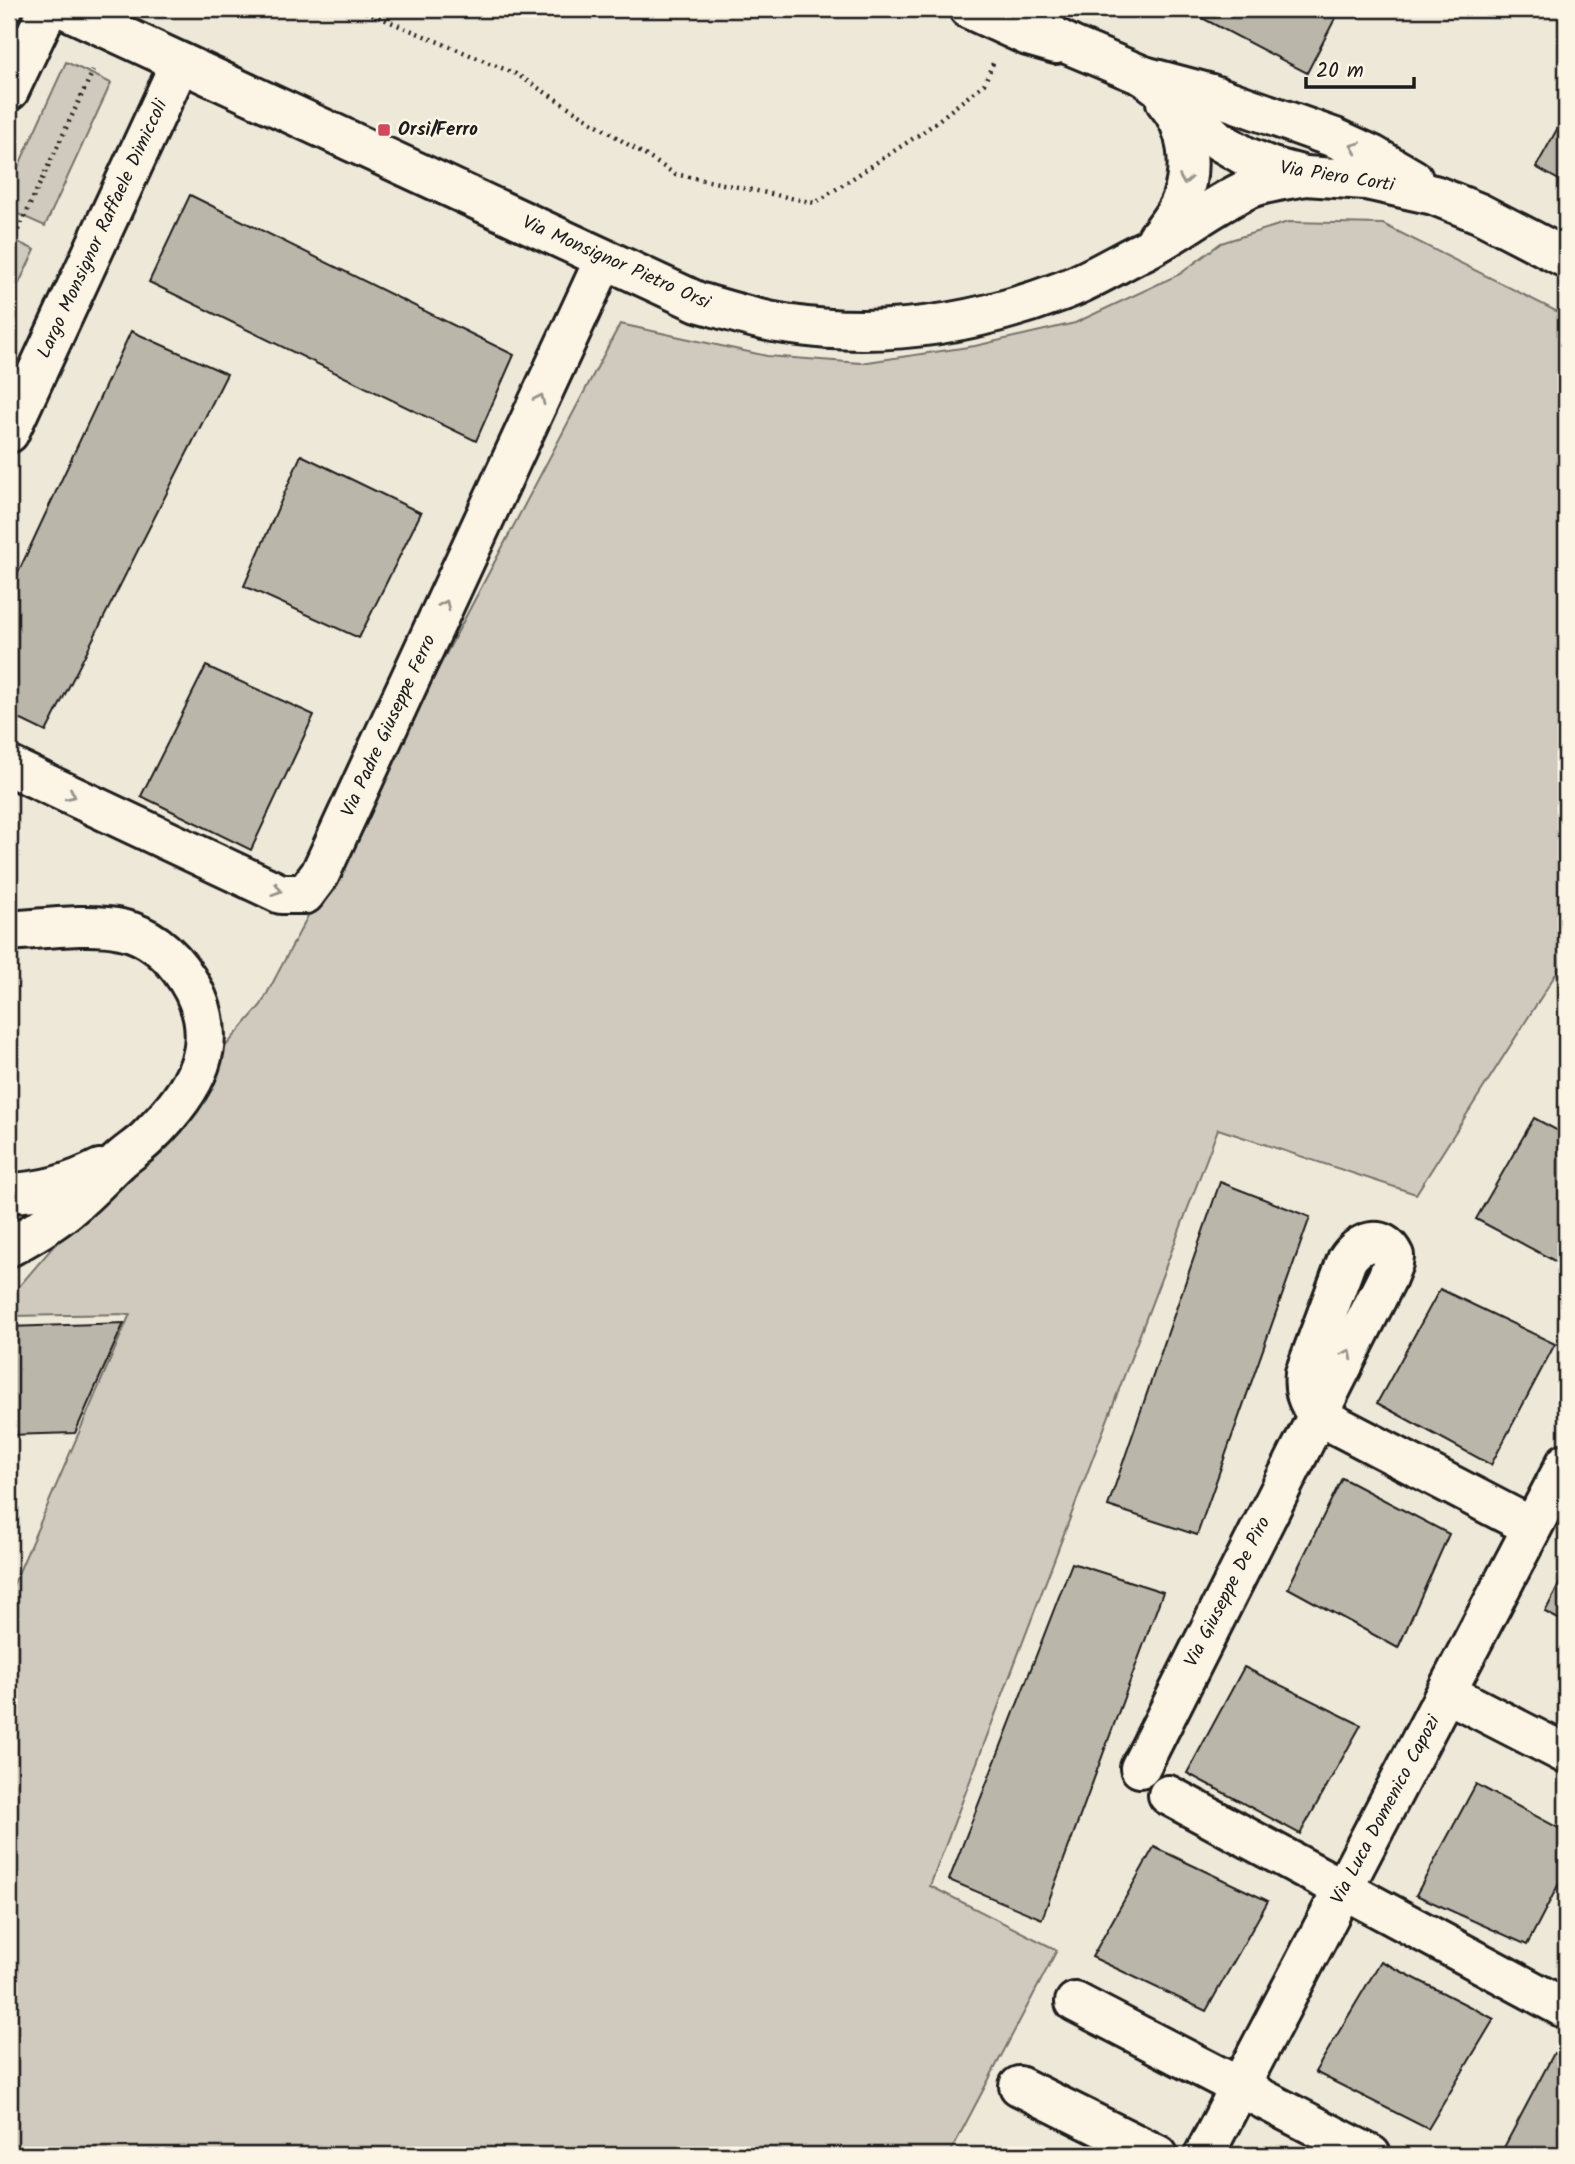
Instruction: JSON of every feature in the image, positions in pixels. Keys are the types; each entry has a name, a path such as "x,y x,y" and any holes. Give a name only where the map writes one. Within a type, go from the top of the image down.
{"street":[{"path":"9,91 48,9"},
{"name":"Via Monsignor Pietro Orsi","path":"65,9 698,302 783,324 850,331 912,328 954,323 1002,310 1064,291 1151,247 1202,214 1250,188 1305,176"},
{"name":"Via Piero Corti","path":"969,9 1028,36 1072,46"},
{"name":"Via Piero Corti","path":"1027,9 1054,37 1072,46 1144,76 1208,93 1335,138 1382,160 1434,195"},
{"name":"Largo Monsignor Raffaele Dimiccoli","path":"9,433 180,63"},
{"name":"Via Piero Corti","path":"1144,76 1172,97 1219,141 1263,164 1305,176 1366,180 1434,195 1479,213 1566,258"},
{"name":"Via Piero Corti","path":"1144,76 1171,108 1182,129 1188,152 1187,176 1181,200 1151,247"},
{"name":"Via Padre Giuseppe Ferro","path":"9,766 282,894 305,894 320,874 604,260"},
{"path":"9,931 119,928 146,937 166,952 180,968 200,1001 205,1039 194,1082 154,1130 63,1213 9,1247"},
{"path":"9,1193 30,1193 62,1186 124,1157"},
{"name":"Via Giuseppe De Piro","path":"1139,1768 1317,1415 1532,1527"},
{"name":"Via Luca Domenico Capozi","path":"1204,2155 1566,1463"},
{"path":"1447,1693 1566,1754"},
{"path":"1168,1795 1566,2009"},
{"path":"1076,2002 1371,2155"},
{"path":"1019,2086 1158,2155"}],"path":[{"path":"359,9 516,74 675,174 815,203 926,131 984,84 995,60"},
{"path":"9,249 93,71"}],"shaded area":[{"path":"66,62 111,83 45,226 9,210 9,187"},
{"path":"1288,222 1383,224 1566,316 1566,958 1416,1194 1218,1129 930,1886 1057,1950 949,2155 9,2155 9,1595 130,1314 9,1316 9,1298 261,1005 620,324 767,356 861,363 975,346 1075,323 1180,274 1221,243"},
{"path":"9,238 35,250 9,304"}],"building":[{"path":"1185,9 1340,9 1307,73"},
{"path":"1566,113 1566,184 1536,167"},
{"path":"190,195 514,355 476,441 149,282"},
{"path":"131,331 227,374 46,732 9,714 9,592"},
{"path":"301,455 421,513 359,638 244,586"},
{"path":"206,666 314,715 251,850 141,796"},
{"path":"1534,1118 1566,1135 1566,1267 1476,1219"},
{"path":"1220,1182 1310,1217 1197,1535 1108,1506"},
{"path":"1440,1289 1555,1344 1491,1465 1377,1403"},
{"path":"124,1323 75,1433 9,1435 9,1327"},
{"path":"1342,1478 1449,1534 1398,1648 1288,1588"},
{"path":"1072,1563 1163,1592 1042,1919 949,1880"},
{"path":"1566,1571 1566,1623 1545,1612"},
{"path":"1244,1667 1361,1725 1300,1834 1187,1773"},
{"path":"1476,1784 1566,1832 1566,1870 1527,1945 1416,1895"},
{"path":"1154,1847 1268,1901 1206,2011 1092,1957"},
{"path":"1381,1961 1494,2019 1428,2129 1315,2072"},
{"path":"1554,2053 1566,2059 1566,2155 1500,2155"}],"place":[{"name":"Orsi/Ferro","path":"384,130"}]}
